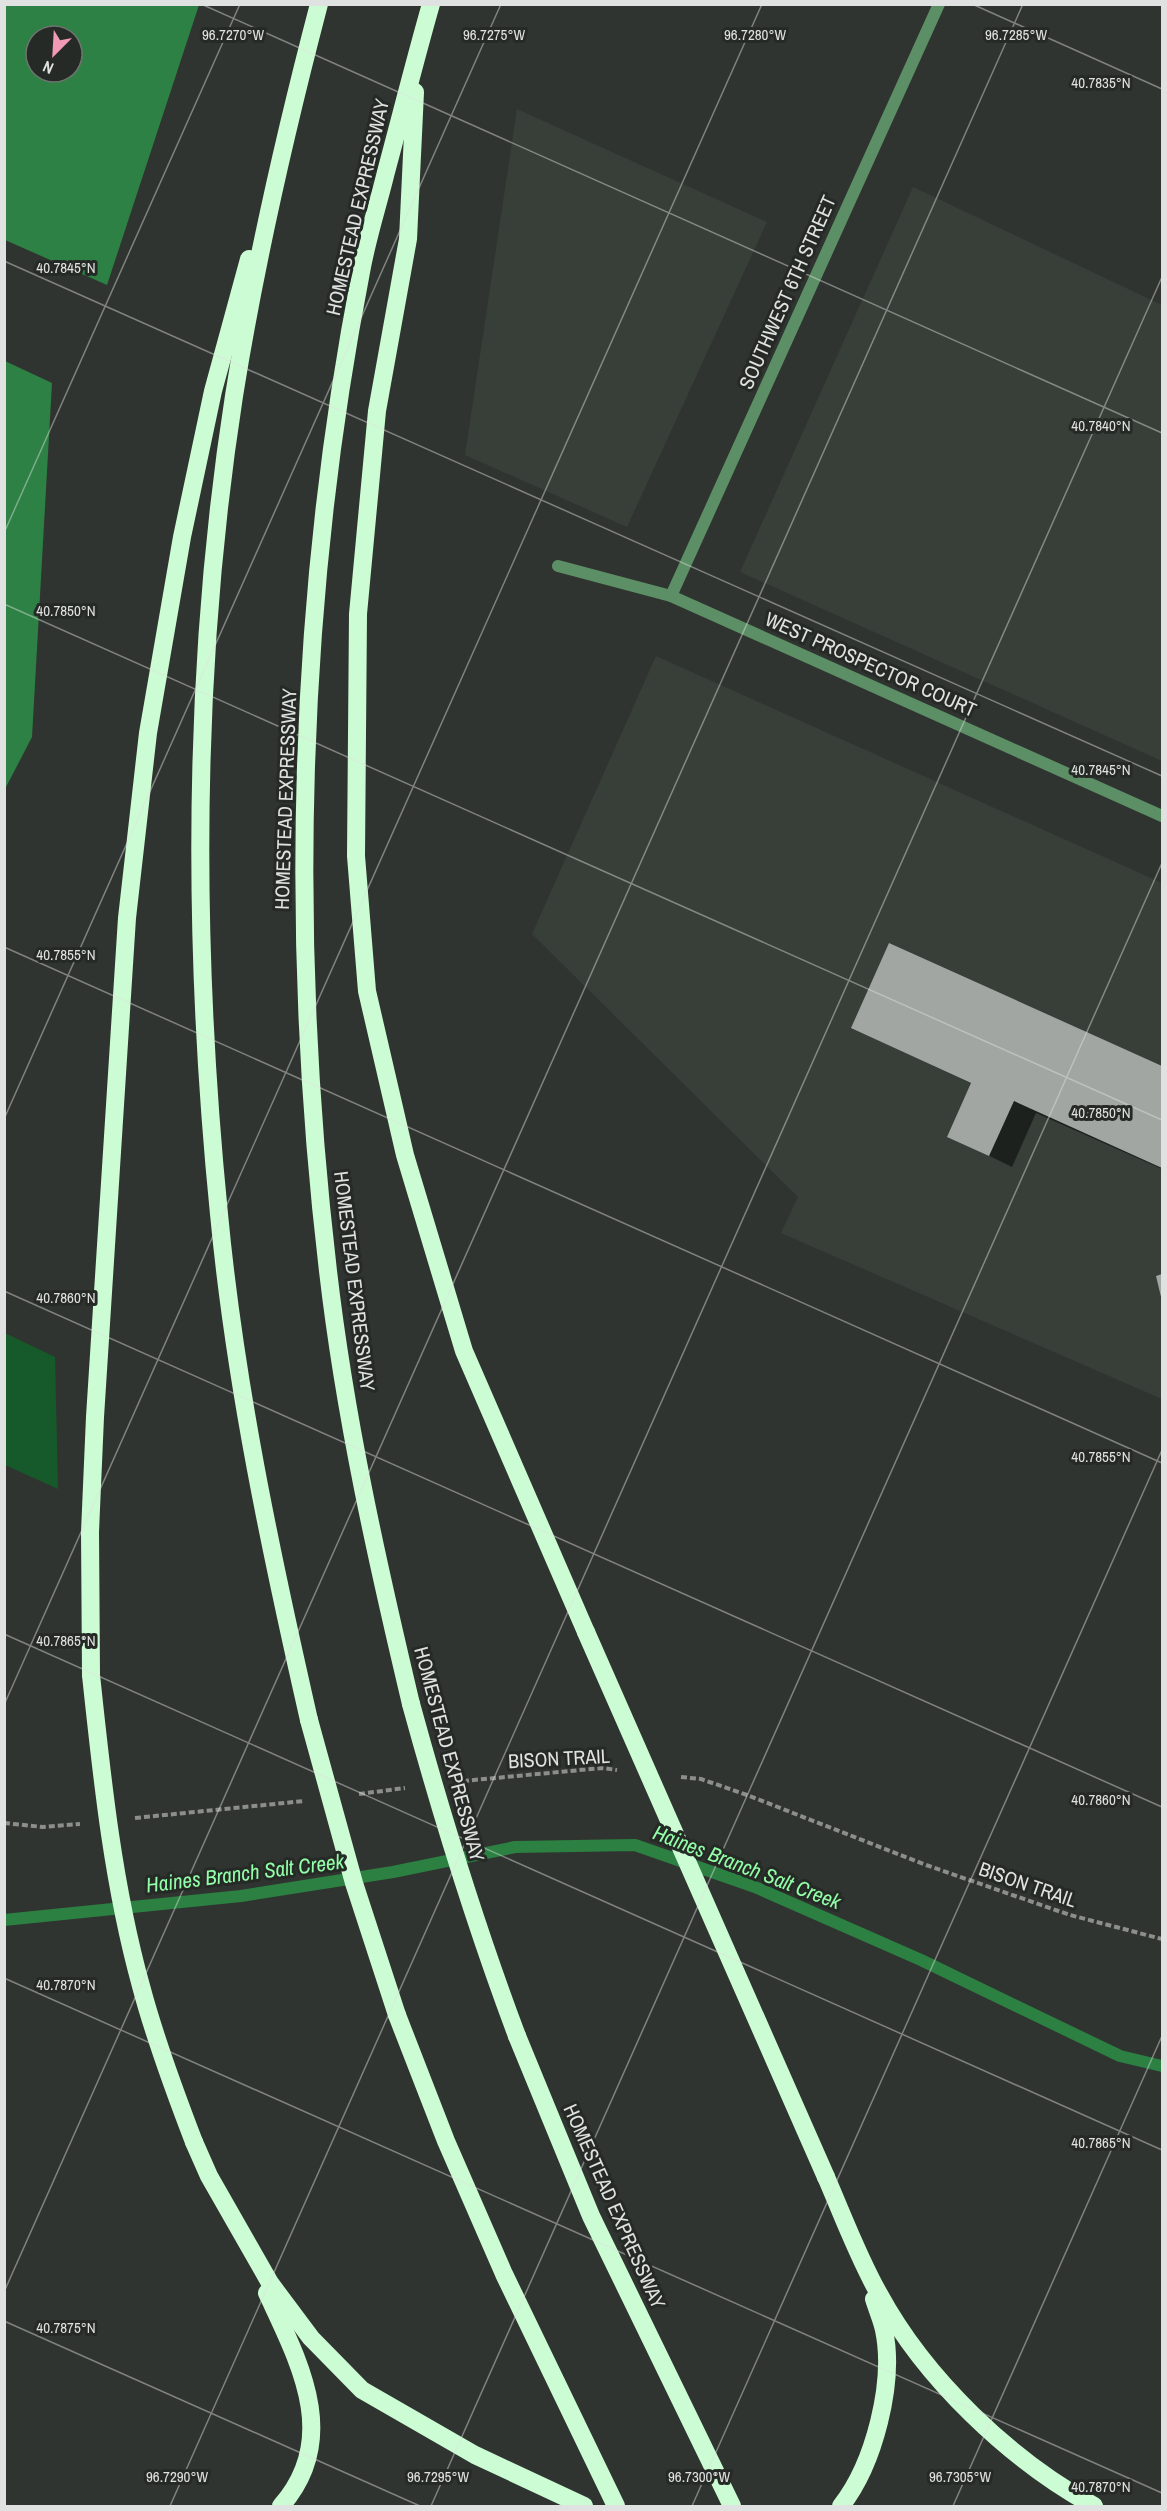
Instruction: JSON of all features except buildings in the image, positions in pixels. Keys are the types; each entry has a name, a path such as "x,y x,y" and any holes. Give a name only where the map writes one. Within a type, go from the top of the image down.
{"highway":[{"path":"281,2506 302,2474 312,2440 312,2404 302,2371 238,2229 194,2142 164,2062 141,1985 103,1790 91,1675 90,1532 95,1417 127,918 148,733 182,537 213,391 239,291 280,154 319,4"},
{"name":"HOMESTEAD EXPRESSWAY","path":"431,4 361,270 332,455 313,630 307,730 304,927 313,1127 328,1274 355,1450 376,1554 411,1704 446,1829 484,1950 591,2216 732,2506"},
{"path":"416,54 408,239 377,411 358,614 356,856 367,992 405,1155 464,1351 856,2246 887,2307 916,2349 962,2404 1005,2445 1062,2489 1094,2506"},
{"path":"280,154 234,400 216,542 204,708 200,887 205,1041 220,1228 245,1414 278,1586 309,1720 354,1883 397,2015 446,2141 504,2274 616,2506"},
{"path":"238,2229 289,2310 312,2338 362,2390 475,2455 584,2506"},
{"path":"844,2503 871,2450 884,2394 886,2357 884,2330 856,2246"}],"street":[{"name":"SOUTHWEST 6TH STREET","path":"671,596 939,4"},
{"name":"WEST PROSPECTOR COURT","path":"558,566 671,596 1162,816"}],"path":[{"name":"BISON TRAIL","path":"458,1782 602,1768 624,1770"},
{"name":"BISON TRAIL","path":"679,1776 701,1779 747,1795 926,1866 1070,1915 1162,1938"},
{"path":"355,1794 412,1787"},
{"path":"126,1819 309,1800"},
{"path":"4,1823 43,1827 90,1822"}],"shaded area":[{"path":"517,109 767,222 627,527 465,455"},
{"path":"913,187 1162,305 1162,761 740,572"},
{"path":"656,656 1162,883 1162,1399 781,1233 798,1197 532,934"}],"green space":[{"path":"5,4 199,5 107,285 5,240"},
{"path":"5,361 52,383 32,737 5,789"},
{"path":"5,1333 55,1357 58,1489 5,1465"}],"waterway":[{"name":"Haines Branch Salt Creek","path":"4,1920 241,1896 393,1872 515,1847 635,1845 755,1887 921,1960 1120,2056 1162,2066"}]}
